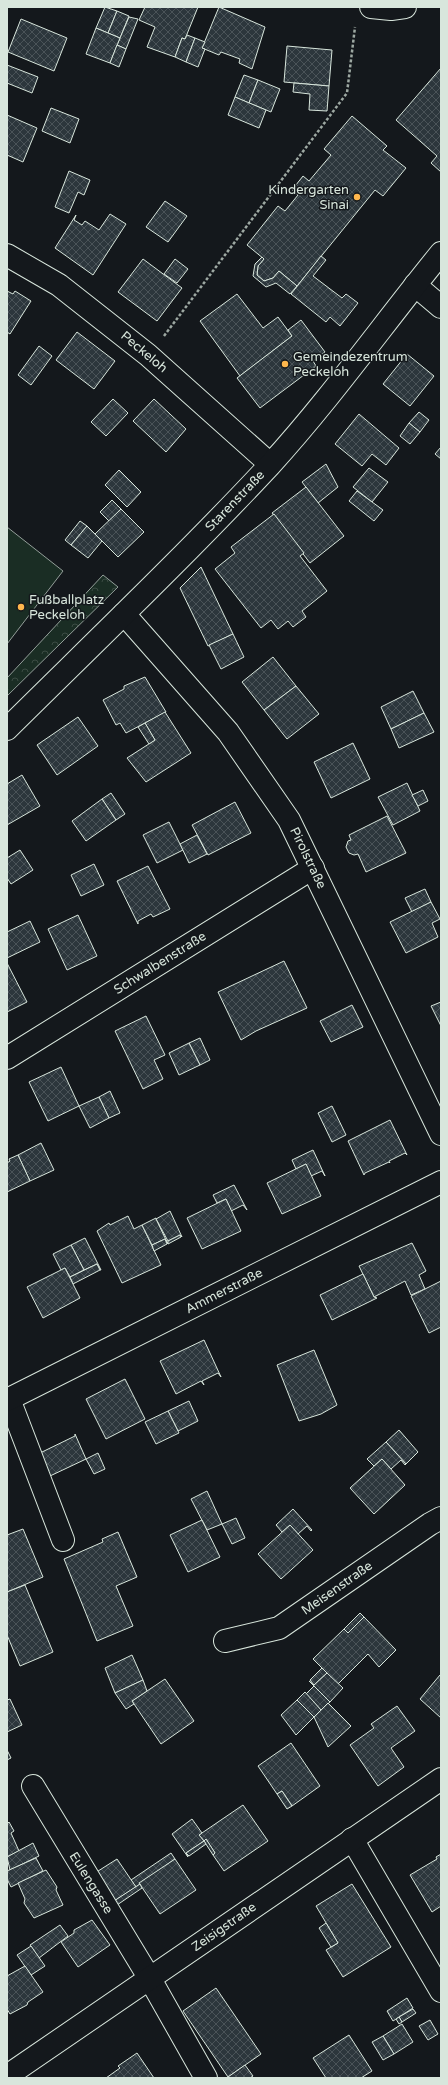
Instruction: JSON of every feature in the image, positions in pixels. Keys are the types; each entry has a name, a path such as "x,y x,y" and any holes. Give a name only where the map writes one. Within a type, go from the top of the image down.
{"street":[{"path":"371,7 391,9 405,7"},
{"name":"Starenstraße","path":"7,729 124,614 270,464 343,378 441,253"},
{"name":"Peckeloh","path":"7,255 59,285 148,355 270,464"},
{"path":"415,285 441,307"},
{"name":"Pirolstraße","path":"124,614 228,732 289,820 441,1134"},
{"name":"Schwalbenstraße","path":"7,1058 313,868"},
{"name":"Ammerstraße","path":"8,1400 441,1182"},
{"path":"8,1400 63,1540"},
{"name":"Meisenstraße","path":"225,1641 279,1628 441,1518"},
{"name":"Zeisigstraße","path":"7,2076 441,1778"},
{"name":"Eulengasse","path":"33,1786 150,1979 206,2078"},
{"path":"352,1839 441,1991"}],"path":[{"path":"148,355 347,93 356,23"}],"green space":[{"name":"Fußballplatz Peckeloh","path":"7,527 63,571 7,644"},
{"path":"103,575 118,587 7,696 7,678"}],"building":[{"path":"105,7 117,11 108,33 96,28"},
{"path":"145,7 198,7 185,39 182,38 175,57 147,47 155,27 139,20"},
{"path":"219,7 265,27 252,69 239,63 240,59 221,52 219,55 202,48"},
{"path":"117,11 129,16 120,38 108,33"},
{"path":"129,17 138,19 126,49 117,45"},
{"path":"21,19 67,38 54,71 8,52"},
{"path":"96,28 120,38 110,63 86,54"},
{"path":"187,35 195,38 186,62 175,57 182,38 185,39"},
{"path":"195,38 205,42 202,48 205,49 198,67 186,62"},
{"path":"117,45 126,49 119,67 110,63"},
{"path":"287,46 332,50 329,86 284,82"},
{"path":"7,65 38,77 32,93 7,83"},
{"path":"441,68 441,172 431,163 437,156 396,120"},
{"path":"244,75 258,80 249,103 235,97"},
{"path":"258,80 280,89 271,112 249,103"},
{"path":"294,83 329,86 327,111 309,110 310,94 293,92"},
{"path":"235,97 266,110 259,128 228,115"},
{"path":"51,108 79,119 70,143 42,131"},
{"path":"7,115 37,128 23,162 7,155"},
{"path":"352,116 387,146 383,150 406,168 383,196 375,190 297,286 279,271 273,278 264,281 257,275 258,266 264,259 247,245 278,206 285,211 298,195 292,190 303,176 309,181 331,155 324,149"},
{"path":"69,171 90,180 84,195 78,192 69,213 55,207"},
{"path":"165,201 187,216 168,242 146,227"},
{"path":"110,214 126,224 93,275 55,248 76,215 74,220 82,225 85,221 99,230"},
{"path":"321,256 326,260 313,276 342,298 346,294 358,303 340,326 330,317 326,322 291,294"},
{"path":"262,257 264,259 258,266 257,275 264,281 273,278 279,271 297,286 290,294 276,283 266,287 253,276 255,264"},
{"path":"143,259 182,288 157,321 118,292"},
{"path":"175,259 188,269 177,283 164,274"},
{"path":"7,291 13,294 15,291 31,301 10,334 7,332"},
{"path":"237,294 263,328 278,317 292,336 240,376 200,321"},
{"name":"Gemeindezentrum Peckeloh","path":"301,320 325,352 313,361 316,366 260,408 237,378 292,336 288,330"},
{"path":"77,332 115,361 94,389 56,360"},
{"path":"39,346 52,356 31,385 18,375"},
{"path":"407,354 434,376 410,406 383,384"},
{"path":"113,399 128,413 106,436 91,422"},
{"path":"154,399 186,429 166,452 133,421"},
{"path":"419,412 429,420 420,432 409,423"},
{"path":"359,414 399,448 386,465 372,454 362,466 335,444"},
{"path":"409,423 420,432 410,444 400,436"},
{"path":"441,447 441,459 435,454"},
{"path":"326,464 338,487 318,503 302,482"},
{"path":"369,468 388,482 372,502 353,487"},
{"path":"119,470 141,492 127,507 105,485"},
{"path":"306,487 344,536 310,563 272,513"},
{"path":"357,491 383,510 374,521 349,501"},
{"path":"112,500 121,509 109,521 100,512"},
{"path":"121,509 144,532 118,557 95,534"},
{"path":"274,514 304,553 300,556 327,591 302,611 306,617 293,627 288,621 278,629 271,620 261,628 215,569 235,553 231,547"},
{"path":"80,521 87,526 71,545 65,540"},
{"path":"87,526 102,541 88,558 71,545"},
{"path":"201,567 233,634 208,646 180,588"},
{"path":"233,634 244,657 221,669 209,645"},
{"path":"273,657 296,686 264,710 242,682"},
{"path":"145,677 166,712 126,733 120,723 116,725 103,700 124,689 124,686"},
{"path":"296,686 319,714 287,739 264,710"},
{"path":"413,691 424,713 391,729 381,707"},
{"path":"165,712 191,753 146,782 127,758 155,740 145,723"},
{"path":"424,713 434,732 399,748 391,729"},
{"path":"78,717 98,746 57,775 37,745"},
{"path":"145,723 155,740 149,744 138,727"},
{"path":"353,743 370,779 331,798 314,762"},
{"path":"22,775 40,806 7,825 7,784"},
{"path":"407,783 420,811 393,825 378,797"},
{"path":"423,790 428,801 418,806 412,795"},
{"path":"111,793 125,814 116,820 102,799"},
{"path":"102,799 116,820 86,841 72,821"},
{"path":"235,802 251,833 208,855 192,825"},
{"path":"387,816 406,853 366,872 358,854 354,855 349,853 346,847 348,841 351,840 349,835"},
{"path":"169,822 183,850 157,863 143,835"},
{"path":"197,835 207,854 189,863 180,844"},
{"path":"20,850 33,870 11,884 7,878 7,858"},
{"path":"94,864 104,885 81,896 71,875"},
{"path":"148,866 170,909 153,917 151,914 138,921 138,924 117,881"},
{"path":"425,889 431,902 412,912 405,898"},
{"path":"431,902 440,919 432,923 438,937 406,953 390,922"},
{"path":"78,915 97,956 67,970 48,929"},
{"path":"30,921 40,942 7,958 7,932"},
{"path":"284,961 307,1008 256,1031 241,1040 218,992"},
{"path":"7,963 27,1002 7,1012"},
{"path":"441,1002 441,1026 431,1006"},
{"path":"352,1005 363,1027 331,1042 320,1021"},
{"path":"146,1016 165,1055 154,1060 163,1079 143,1089 115,1031"},
{"path":"200,1038 210,1060 200,1065 189,1043"},
{"path":"189,1043 200,1065 179,1075 169,1053"},
{"path":"61,1067 79,1106 48,1121 29,1082"},
{"path":"110,1091 120,1113 109,1118 99,1097"},
{"path":"99,1097 109,1118 90,1128 79,1106"},
{"path":"332,1106 346,1135 332,1142 318,1113"},
{"path":"390,1120 407,1155 405,1153 389,1161 390,1163 389,1162 365,1173 364,1175 348,1141"},
{"path":"41,1143 54,1170 30,1181 18,1155"},
{"path":"313,1150 325,1176 322,1171 311,1176 306,1164 296,1169 292,1160"},
{"path":"18,1155 30,1181 7,1192 7,1163 10,1161 9,1159"},
{"path":"306,1164 321,1196 282,1214 267,1183"},
{"path":"234,1185 247,1210 243,1205 231,1211 226,1199 217,1203 213,1195"},
{"path":"226,1199 241,1231 202,1249 187,1218"},
{"path":"170,1211 182,1237 180,1235 168,1241 156,1219"},
{"path":"128,1216 134,1229 142,1225 161,1265 122,1283 97,1231 109,1223 110,1225"},
{"path":"156,1218 168,1244 165,1239 152,1245 142,1225"},
{"path":"180,1235 181,1237 168,1244 168,1241"},
{"path":"85,1238 101,1270 97,1264 84,1270 71,1245"},
{"path":"165,1239 167,1244 154,1251 152,1245"},
{"path":"412,1243 426,1271 419,1275 425,1289 411,1295 405,1281 374,1297 359,1266"},
{"path":"71,1245 84,1270 70,1277 65,1268 61,1270 53,1254"},
{"path":"97,1264 100,1270 73,1284 70,1277"},
{"path":"65,1268 80,1298 43,1318 27,1287"},
{"path":"363,1274 374,1297 377,1298 332,1320 320,1295"},
{"path":"441,1281 441,1327 429,1333 411,1296"},
{"path":"204,1340 221,1377 218,1373 202,1381 204,1385 201,1381 176,1394 160,1361"},
{"path":"314,1350 337,1405 321,1414 299,1421 277,1365"},
{"path":"125,1379 145,1419 106,1439 86,1399"},
{"path":"189,1401 198,1421 178,1431 168,1411"},
{"path":"168,1411 179,1433 156,1444 145,1422"},
{"path":"399,1430 418,1452 406,1464 386,1442"},
{"path":"75,1434 86,1459 50,1476 40,1453 75,1436"},
{"path":"386,1442 406,1464 405,1465 401,1460 391,1469 382,1459 374,1466 367,1459"},
{"path":"98,1453 105,1469 94,1474 86,1459"},
{"path":"382,1459 405,1485 374,1514 350,1488"},
{"path":"207,1491 222,1524 207,1530 191,1499"},
{"path":"293,1509 312,1530 311,1531 307,1526 298,1534 290,1525 282,1532 276,1525"},
{"path":"236,1518 245,1538 232,1544 222,1524"},
{"path":"202,1520 220,1557 188,1572 170,1535"},
{"path":"290,1525 313,1550 281,1579 258,1554"},
{"path":"23,1529 43,1577 7,1592 7,1535"},
{"path":"118,1532 137,1577 116,1586 133,1626 97,1641 64,1559 103,1542 102,1539"},
{"path":"25,1585 53,1652 20,1666 7,1635 7,1592"},
{"path":"360,1613 364,1617 348,1633 344,1629"},
{"path":"364,1617 396,1650 379,1667 368,1654 338,1684 313,1659 344,1629 348,1633"},
{"path":"132,1655 143,1680 115,1693 105,1668"},
{"path":"322,1668 327,1673 314,1685 310,1680"},
{"path":"327,1673 343,1688 330,1702 309,1681 314,1685"},
{"path":"440,1675 441,1676 441,1718 420,1699"},
{"path":"165,1679 194,1721 161,1744 132,1701"},
{"path":"143,1680 147,1691 132,1701 134,1704 126,1709 115,1693"},
{"path":"314,1686 330,1702 321,1710 306,1694"},
{"path":"305,1692 321,1710 314,1717 297,1700"},
{"path":"10,1699 22,1725 7,1732 7,1700"},
{"path":"297,1700 314,1717 296,1735 281,1715"},
{"path":"328,1703 351,1726 328,1747 314,1717"},
{"path":"397,1706 415,1731 391,1748 404,1767 378,1786 350,1745 374,1728 371,1724"},
{"path":"291,1743 320,1786 292,1806 282,1791 277,1794 258,1766"},
{"path":"7,1750 11,1758 7,1760"},
{"path":"282,1791 292,1806 287,1809 277,1794"},
{"path":"243,1805 268,1841 224,1871 213,1855 215,1853 206,1839 204,1841 199,1835"},
{"path":"192,1819 202,1833 199,1835 204,1841 186,1853 188,1857 172,1834"},
{"path":"9,1822 14,1831 11,1833 19,1851 7,1857 7,1824"},
{"path":"206,1839 215,1853 213,1855 204,1841"},
{"path":"204,1841 206,1844 189,1856 186,1853"},
{"path":"33,1843 39,1856 10,1870 7,1857"},
{"path":"171,1853 175,1859 136,1887 131,1880"},
{"path":"441,1854 441,1906 432,1912 410,1875 437,1859 436,1857"},
{"path":"36,1858 43,1871 11,1887 7,1879 7,1871"},
{"path":"117,1859 136,1887 114,1901 95,1873"},
{"path":"175,1859 196,1890 160,1914 139,1883"},
{"path":"46,1870 57,1887 56,1890 63,1905 34,1918 24,1903 25,1899 18,1883"},
{"path":"140,1884 142,1888 117,1905 114,1901"},
{"path":"352,1884 391,1947 343,1977 326,1950 338,1943 316,1906"},
{"path":"92,1920 110,1945 78,1967 61,1942 74,1933 74,1930"},
{"path":"326,1923 338,1943 331,1947 319,1928"},
{"path":"60,1925 68,1936 39,1958 30,1945"},
{"path":"31,1946 45,1966 31,1975 17,1955"},
{"path":"25,1966 43,1992 28,2002 27,2005 10,2014 7,2009 7,1976"},
{"path":"216,1988 261,2054 228,2077 183,2011"},
{"path":"407,1998 413,2008 393,2021 387,2011"},
{"path":"413,2009 416,2013 402,2022 399,2017"},
{"path":"399,2017 402,2022 399,2024 396,2019"},
{"path":"430,2020 438,2034 428,2040 419,2026"},
{"path":"402,2024 413,2042 394,2054 383,2036"},
{"path":"349,2035 372,2071 361,2078 326,2078 313,2058"},
{"path":"383,2036 394,2054 383,2060 372,2042"},
{"path":"137,2053 154,2078 106,2078 120,2068 118,2066"},
{"path":"245,2065 253,2076 250,2078 228,2077"}],"place":[{"name":"Kindergarten Sinai","path":"357,197"},
{"name":"Gemeindezentrum Peckeloh","path":"285,364"},
{"name":"Fußballplatz Peckeloh","path":"21,607"}]}
